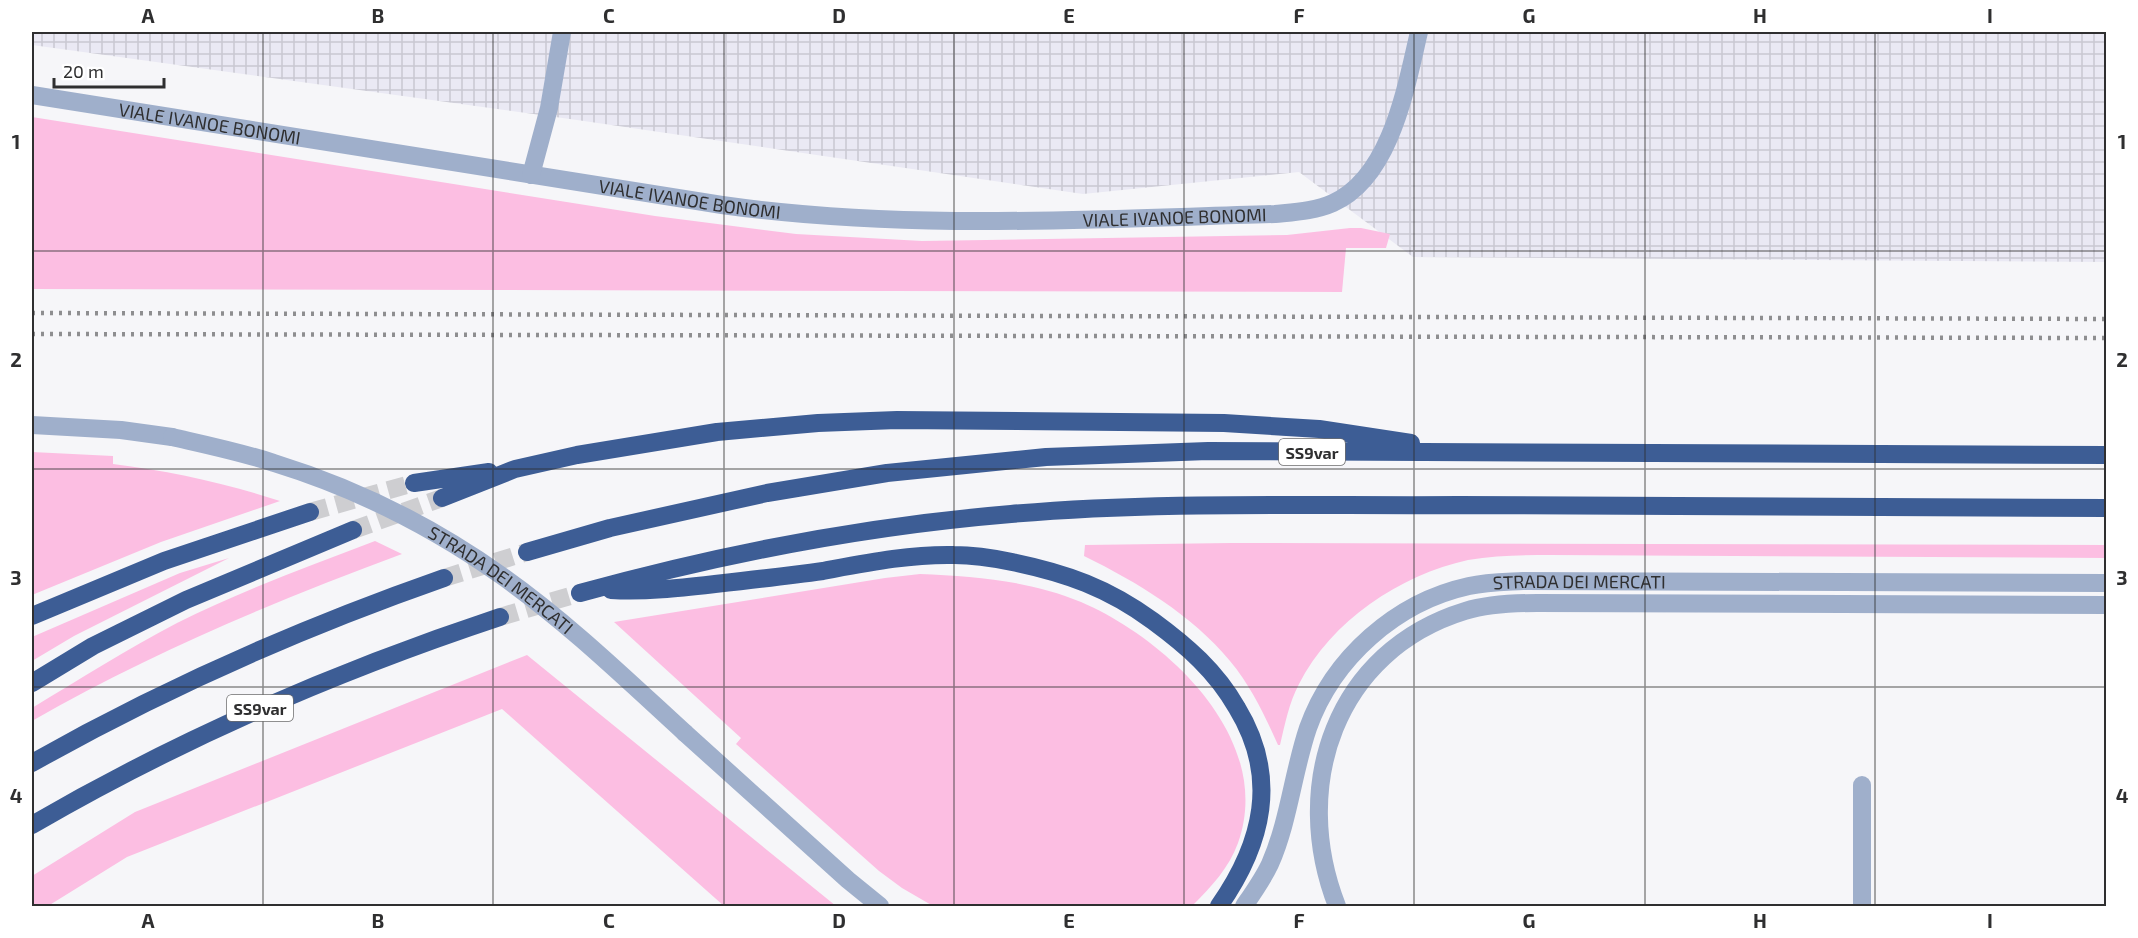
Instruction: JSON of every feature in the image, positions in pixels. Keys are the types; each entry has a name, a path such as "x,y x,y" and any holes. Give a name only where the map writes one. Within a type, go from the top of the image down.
{"highway":[{"path":"414,483 515,469 633,444 717,432 808,423 897,420 1286,425 1443,449 1511,453"},
{"name":"SS9var","path":"527,552 610,528 767,493 887,473 1046,457 1167,452 2106,455"},
{"path":"442,498 515,469"},
{"path":"1219,906 1232,888 1249,852 1259,816 1262,783 1254,741 1226,690 1199,658 1143,614 1095,586 1056,571 1000,560 956,555 912,557 788,576 650,591 610,590 580,593 693,564 850,533 1009,514 1079,509 1241,505 2106,508"},
{"path":"32,616 164,561 310,512"},
{"path":"32,683 93,646 186,600 353,530"},
{"path":"32,763 113,720 240,659 343,615 444,578"},
{"name":"SS9var","path":"32,825 157,757 248,714 349,671 500,616"}],"street":[{"path":"531,175 552,93 562,32"},
{"name":"VIALE IVANOE BONOMI","path":"32,95 764,211 879,220 1034,220 1275,214 1324,207 1335,203 1352,192 1372,170 1391,132 1419,32"},
{"name":"STRADA DEI MERCATI","path":"32,425 121,430 172,437 246,455 304,473 360,495 429,530 477,559 528,596 880,906"},
{"name":"STRADA DEI MERCATI","path":"1244,906 1270,864 1307,729 1328,684 1342,666 1379,630 1408,610 1441,596 1467,587 1523,581 2106,583"},
{"name":"STRADA DEI MERCATI","path":"1337,906 1325,864 1318,818 1321,774 1332,732 1341,711 1368,673 1406,640 1446,618 1488,606 1537,603 2106,605"},
{"path":"1862,785 1862,906"}],"shaded area":[{"path":"32,32 2106,32 2106,262 1413,257 1299,172 1083,194 577,120 32,45"},
{"path":"32,117 655,216 796,234 922,241 1287,235 1350,228 1390,234 1386,248 1346,248 1342,292 32,289"},
{"path":"32,452 113,456 113,464 197,478 280,501 161,542 32,595"},
{"path":"375,541 402,554 307,590 213,630 121,673 32,721 32,708 177,623 300,569"},
{"path":"1231,543 2106,545 2106,558 1540,555 1499,556 1468,560 1417,577 1393,589 1370,604 1329,640 1299,684 1290,706 1280,745 1278,745 1245,681 1215,644 1163,601 1084,556 1085,545"},
{"path":"229,558 74,636 32,661 32,637 180,573"},
{"path":"920,574 961,576 1022,584 1081,602 1114,619 1147,641 1178,667 1206,697 1227,731 1241,767 1245,804 1238,843 1230,861 1219,877 1193,905 933,906 879,871 736,744 741,738 614,622"},
{"path":"527,655 836,906 724,906 502,709 127,857 48,906 32,906 32,876 135,812"}],"tunnel":[{"path":"310,512 414,483"},
{"path":"353,530 442,498"},
{"path":"444,578 527,552"},
{"path":"500,617 580,593"}],"railway":[{"path":"32,313 2106,319"},
{"path":"32,334 2106,338"}]}
